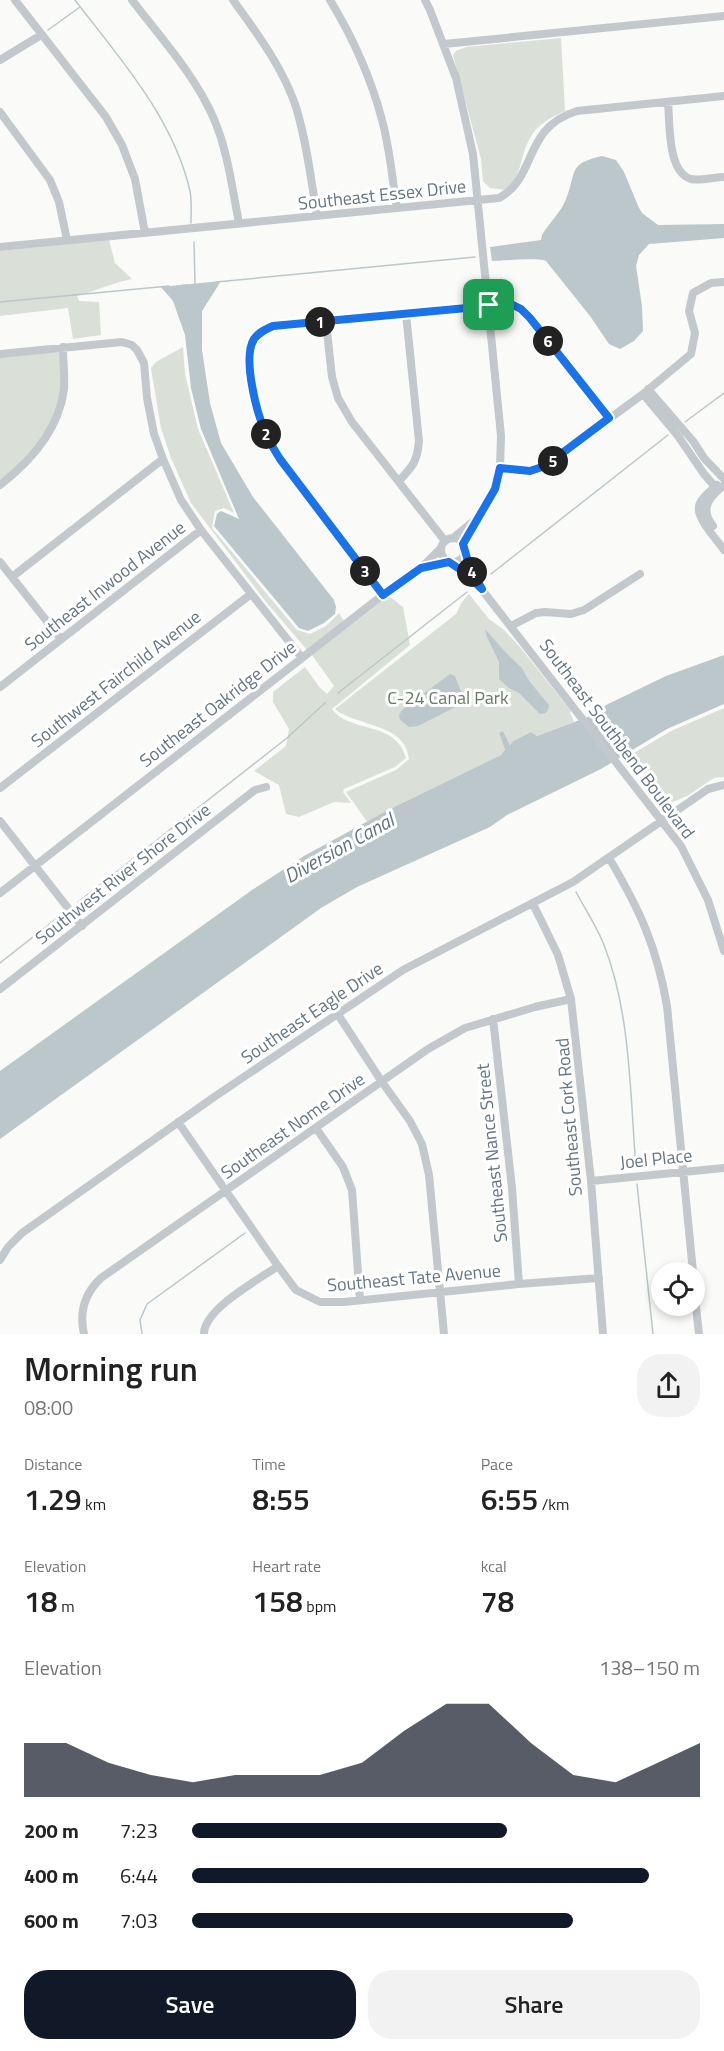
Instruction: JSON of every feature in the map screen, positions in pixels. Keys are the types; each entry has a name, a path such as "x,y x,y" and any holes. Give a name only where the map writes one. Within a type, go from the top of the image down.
{"street":[{"path":"15,0 106,117 122,145 135,178 145,233"},
{"path":"132,0 193,81 213,118 224,148 239,223"},
{"path":"233,0 264,43 295,106 306,149 317,216"},
{"path":"330,0 354,43 372,86 383,123 397,208"},
{"path":"326,321 332,377 338,398 351,422 399,481 443,545 442,555 450,562 459,561 478,517 495,489 500,468 501,436 479,200 466,119 456,78 425,0"},
{"path":"444,44 724,16"},
{"path":"0,60 41,35"},
{"name":"Southeast Essex Drive","path":"0,247 499,198 509,193 516,185 548,126 562,116 577,111 724,96"},
{"path":"668,102 674,162 680,172 692,179 724,177"},
{"path":"0,112 50,180 59,202 67,240"},
{"path":"500,468 530,471 545,466 646,392 691,354 695,333 689,311 693,293 711,283 724,282"},
{"path":"383,595 280,459 266,435 259,414 250,363 250,347 255,337 264,329 273,326 511,304 521,309 609,418"},
{"path":"399,481 417,458 419,441 406,314"},
{"path":"0,354 122,342 132,345 137,350 144,363 151,416 163,459 181,500 201,530 302,658"},
{"path":"0,484 19,470 38,450 56,418 64,390 63,347"},
{"path":"646,392 693,441 721,483"},
{"path":"664,413 704,474 721,483"},
{"path":"12,577 163,459"},
{"path":"721,483 699,504 699,509 700,518 722,541 724,550"},
{"path":"443,545 478,517"},
{"name":"Southeast Inwood Avenue","path":"0,687 201,530"},
{"path":"453,538 464,548"},
{"name":"Southeast Oakridge Drive","path":"0,893 383,595 421,568 443,545"},
{"name":"Southeast Southbend Boulevard","path":"464,548 470,568 482,589 681,846 708,900 724,951"},
{"path":"0,562 61,639"},
{"name":"Southeast Oakridge Drive","path":"421,568 450,562"},
{"name":"Southeast Southbend Boulevard","path":"450,562 482,589"},
{"path":"511,626 536,613 571,614 584,610 640,574"},
{"name":"Southwest Fairchild Avenue","path":"0,788 251,594"},
{"name":"Southeast Eagle Drive","path":"0,1260 8,1247 22,1233 337,1013 403,970 573,882 708,789 724,785"},
{"name":"Southwest River Shore Drive","path":"0,989 255,790 266,787"},
{"path":"0,821 81,926"},
{"path":"609,858 646,926 662,980 692,1262"},
{"name":"Southeast Cork Road","path":"533,904 558,955 572,999 591,1181 603,1334"},
{"name":"Southeast Nome Drive","path":"84,1334 82,1319 84,1304 96,1283 428,1049 465,1028 572,999"},
{"path":"337,1013 410,1121 422,1144 429,1175 444,1334"},
{"name":"Southeast Nance Street","path":"493,1019 512,1188 519,1284"},
{"name":"Southeast Tate Avenue","path":"178,1122 296,1290 320,1302 332,1303 599,1278"},
{"path":"316,1128 343,1167 352,1190 360,1300"},
{"name":"Joel Place","path":"591,1181 724,1168"},
{"path":"204,1334 211,1316 220,1307 278,1266"},
{"path":"697,1316 699,1334"}],"green space":[{"path":"561,38 565,111 544,122 532,135 518,173 511,184 505,190 490,188 483,181 481,159 453,55 456,51 466,47"},
{"path":"109,240 115,263 132,279 77,296 79,301 99,302 101,335 73,339 68,308 0,316 0,251"},
{"path":"183,347 185,374 198,429 234,513 224,508 215,511 212,528 297,630 310,634 326,626 339,613 344,621 307,650 266,602 191,503 171,458 161,428 151,368 156,362"},
{"path":"61,352 61,392 56,415 32,453 0,482 0,357"},
{"name":"C-24 Canal Park","path":"469,594 489,619 504,630 519,646 571,711 574,722 537,736 531,732 513,741 510,745 503,731 499,733 505,750 501,755 392,808 368,823 346,792 396,770 409,759 406,747 390,732 344,715 335,709 456,614"},
{"path":"389,596 403,607 410,645 332,709 340,717 350,722 383,732 393,738 401,746 406,758 395,767 344,789 343,792 351,803 334,802 299,817 286,814 279,785 254,771 286,746 289,729 273,702 273,692 305,667 327,694 334,686 312,655"},
{"path":"724,708 724,777 714,778 687,796 668,804 629,756 671,731"}],"water":[{"path":"602,156 616,160 624,172 642,213 658,225 724,224 724,238 649,244 639,255 636,266 643,331 634,341 620,349 609,344 546,261 529,259 492,261 490,247 541,240 542,235 564,204 575,170 583,162"},
{"path":"221,281 202,311 202,350 210,403 221,443 253,497 334,600 335,614 308,631 299,628 214,526 217,514 221,511 239,519 201,429 191,388 185,335 173,301 161,287"},
{"path":"485,629 521,667 549,705 546,713 540,714 519,693 499,679 499,662"},
{"name":"Diversion Canal","path":"724,655 724,704 667,729 601,769 507,815 490,827 357,887 321,908 0,1139 0,1071 252,890 304,856 392,808 501,755 505,750 499,733 503,731 510,745 513,741 531,732 537,736 593,715 606,705 666,676"},
{"path":"450,674 455,676 465,702 418,726 409,727 400,720 399,715 403,709"}],"waterway":[{"path":"75,0 127,67 171,138 190,191 191,223"},
{"path":"48,30 80,7"},
{"path":"194,242 195,284"},
{"path":"216,282 475,257"},
{"path":"177,286 187,285"},
{"path":"0,302 169,286"},
{"path":"685,422 724,393"},
{"path":"491,574 668,435"},
{"path":"338,693 467,592"},
{"path":"78,902 287,738 325,703"},
{"path":"576,892 604,945 620,999 628,1055 636,1168"},
{"path":"0,963 61,915"},
{"path":"637,1184 653,1334"},
{"path":"142,1334 140,1320 147,1304 245,1233"}],"route":[{"path":"511,304 521,309 609,418 545,466 530,471 500,468 495,489 463,544 470,568 482,589 452,562 449,562 421,568 383,595 280,459 266,435 252,384 250,347 255,337 264,329 273,326 489,305 511,304"}]}
